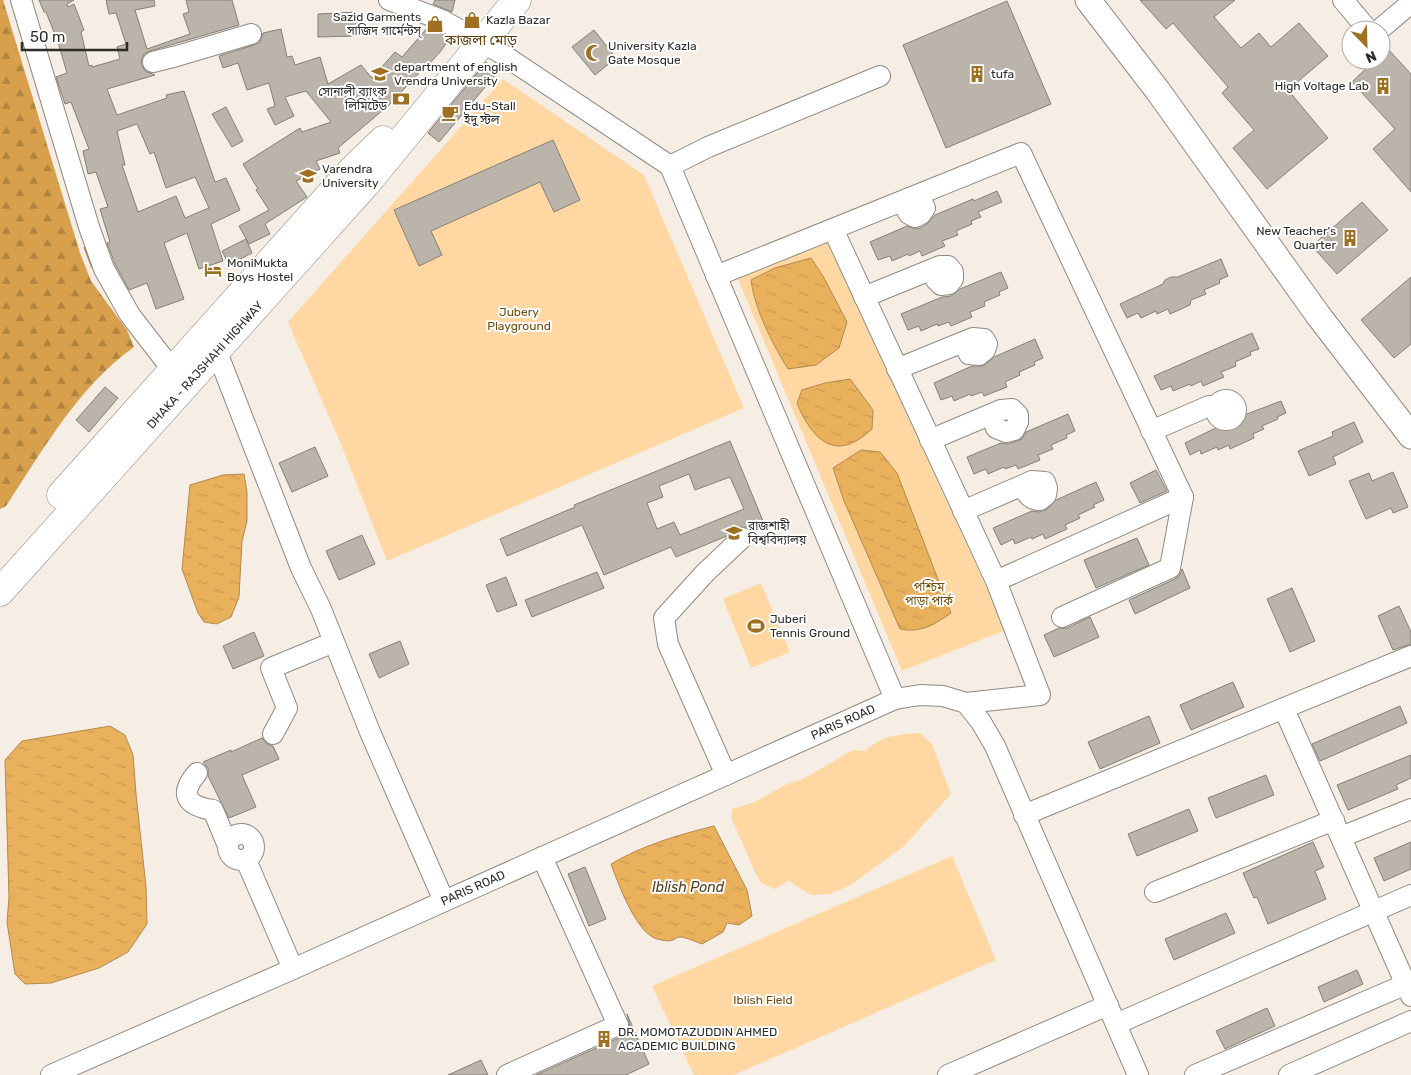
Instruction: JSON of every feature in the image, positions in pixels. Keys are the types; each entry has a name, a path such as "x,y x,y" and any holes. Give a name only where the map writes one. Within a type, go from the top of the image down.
{"highway":[{"name":"DHAKA - RAJSHAHI HIGHWAY","path":"0,565 179,378 217,352 366,184 516,0"},
{"name":"DHAKA - RAJSHAHI HIGHWAY","path":"0,592 352,170 481,42"}],"main road":[{"path":"1088,0 1158,91 1318,314 1411,436"},
{"path":"1106,0 1176,90 1411,416"}],"street":[{"path":"21,0 89,228 104,269 130,316 179,378"},
{"path":"1343,0 1360,20"},
{"path":"394,1 442,20 500,52 670,166 895,699"},
{"path":"1391,20 1411,3"},
{"path":"153,62 251,34"},
{"path":"670,166 708,147 880,76"},
{"path":"716,276 1021,153 1182,497 1170,568 1062,617"},
{"path":"833,229 996,581 1040,695 966,703"},
{"path":"864,296 932,270"},
{"path":"897,369 963,342"},
{"path":"217,352 301,568 444,901"},
{"path":"1151,431 1209,406 1217,406"},
{"path":"930,440 990,415"},
{"path":"963,511 1023,485"},
{"path":"996,581 1182,497"},
{"path":"726,775 668,644 664,618 705,572 742,538"},
{"path":"273,734 287,708 271,668 334,642"},
{"path":"1024,814 1411,656"},
{"name":"PARIS ROAD","path":"61,1073 895,699 920,695 943,696 966,703"},
{"path":"966,703 981,722 994,746 1138,1075"},
{"path":"1195,1075 1409,987 1284,709"},
{"path":"197,773 188,783 187,794 191,804 199,808 213,810 228,846 231,838 235,835 244,834 252,839 255,846 252,854 246,860 293,969"},
{"path":"1155,892 1337,829 1411,809"},
{"path":"507,1075 618,1025 542,857"},
{"path":"1116,1024 1411,895"},
{"path":"948,1075 1108,1005"},
{"path":"1289,1075 1411,1021"}],"green space":[{"path":"0,0 3,0 80,253 91,281 127,330 134,347 114,363 79,400 48,442 6,506 0,509"},
{"name":"Jubery Playground","path":"503,79 644,175 744,408 387,561 343,449 288,322"},
{"name":"পশ্চিম পাড়া পার্ক","path":"824,235 1006,630 902,671 735,272"},
{"name":"Juberi Tennis Ground","path":"761,583 790,652 751,668 723,599"},
{"path":"920,733 932,744 951,794 903,847 849,886 830,894 811,895 789,881 774,889 761,883 731,817 732,809 755,802 785,785 803,779 853,750 865,751 891,736"},
{"name":"Iblish Field","path":"952,856 996,960 734,1075 694,1075 652,986"}],"water":[{"path":"811,258 823,276 847,322 839,348 816,365 788,369 765,326 756,303 751,280 775,268"},
{"path":"850,379 873,410 872,429 856,441 836,446 819,438 806,422 797,403 802,390 825,383"},
{"path":"861,450 880,452 897,473 951,613 927,627 914,630 900,629 844,501 833,468"},
{"path":"244,474 247,492 247,521 242,541 239,597 231,617 217,624 204,622 198,613 182,569 190,485 223,475"},
{"path":"110,726 125,735 133,755 146,887 147,924 128,952 99,968 51,983 25,984 15,974 7,922 9,897 5,760 22,741"},
{"name":"Iblish Pond","path":"714,826 747,890 752,916 739,925 727,923 723,932 702,944 682,937 667,941 649,935 635,918 611,864 661,841"}],"building":[{"path":"39,0 74,0 67,4 68,7 74,4 84,30 81,32 89,66 92,65 92,67 120,59 117,47 126,44 116,13 109,14 106,0 154,0 155,6 135,10 147,49 190,34 183,14 189,12 186,0 232,0 239,25 150,51 144,54 141,64 145,71 155,75 107,89 117,115 167,98 166,95 184,91 215,182 226,178 240,210 211,224 223,261 199,269 187,233 164,243 184,299 156,309 147,283 129,290 115,264 107,243 110,242 100,209 108,207 96,172 88,174 83,151 89,149 71,102 65,104 56,77 67,73 58,42 46,12 44,12","holes":["137,124 150,154 154,152 166,188 195,177 209,208 185,218 176,196 138,212 122,165 125,165 117,131"]},
{"path":"435,0 455,0 452,12 433,4"},
{"path":"1140,0 1235,0 1214,17 1241,48 1259,33 1271,47 1299,23 1328,56 1288,90 1328,138 1267,189 1233,148 1254,130 1222,93 1228,87 1173,23 1166,29"},
{"name":"tufa","path":"1007,1 1051,104 946,148 903,45"},
{"path":"356,12 356,36 318,37 318,14"},
{"path":"428,27 450,38 440,52 389,105 338,148 340,153 316,161 320,169 296,181 307,197 265,224 270,234 249,244 239,226 269,210 243,164 300,128 302,132 331,122 306,91 285,97 294,116 275,125 267,109 275,106 269,83 247,90 238,63 223,68 219,56 254,45 260,42 263,33 281,29 287,57 292,56 295,65 320,57 328,84 361,65 372,78 395,52 402,57"},
{"name":"University Kazla Gate Mosque","path":"594,30 616,58 595,75 572,47"},
{"path":"1391,52 1411,74 1411,192 1373,149 1395,129 1352,82 1365,70 1391,70"},
{"path":"486,62 497,73 439,142 428,133"},
{"path":"226,107 243,141 232,147 212,114"},
{"path":"553,140 580,200 554,212 540,182 431,231 442,255 419,266 394,210"},
{"path":"997,191 1002,202 978,212 981,217 971,221 972,224 956,231 958,235 942,241 945,246 922,256 920,251 892,261 890,256 878,260 870,242 907,226 915,229 920,228 927,224 935,215"},
{"name":"New Teacher's Quarter","path":"1362,202 1388,230 1337,274 1312,246"},
{"path":"246,239 252,253 229,265 222,251"},
{"path":"1221,259 1228,276 1219,280 1220,283 1204,290 1206,294 1191,300 1190,305 1170,314 1168,309 1157,314 1156,311 1141,318 1138,313 1127,318 1120,304 1163,284 1165,280 1171,277 1178,277"},
{"path":"1001,272 1008,288 999,292 1000,295 984,302 985,306 970,312 972,317 951,326 949,322 938,326 937,324 921,331 919,326 908,330 901,314 942,297 951,296 960,289"},
{"path":"1411,277 1411,344 1394,358 1361,320"},
{"path":"1252,333 1259,349 1250,352 1251,355 1235,362 1236,366 1221,372 1224,377 1203,386 1201,381 1173,391 1171,386 1161,390 1154,376"},
{"path":"1035,339 1043,358 1034,362 1035,365 1019,372 1020,375 1005,382 1007,387 984,396 982,392 971,396 970,394 954,401 952,396 941,400 934,383 972,366 983,366 994,357"},
{"path":"105,387 118,398 89,432 76,420"},
{"path":"1281,401 1286,413 1262,426 1264,429 1253,434 1254,438 1230,449 1229,445 1218,450 1217,447 1201,454 1200,450 1190,455 1185,443 1238,415 1239,417"},
{"path":"1068,414 1075,431 1066,435 1067,438 1051,445 1053,449 1038,455 1040,460 1018,469 1016,465 1005,469 1004,467 988,474 986,469 974,474 967,457 1001,443 1008,444 1022,439 1026,432"},
{"path":"1354,422 1363,442 1333,457 1336,464 1309,476 1298,451 1333,436 1332,432"},
{"path":"730,441 763,521 747,528 739,527 727,536 676,557 671,547 604,575 582,525 507,556 500,539 575,507 574,505","holes":["689,474 695,490 730,477 744,509 680,535 674,522 657,529 647,503 663,497 659,486"]},
{"path":"315,447 328,476 292,492 279,463"},
{"path":"1156,470 1167,491 1140,503 1130,483"},
{"path":"1393,472 1408,507 1393,513 1391,508 1366,519 1349,481 1369,473 1372,481"},
{"path":"1096,482 1104,500 1093,505 1095,507 1078,515 1080,518 1065,525 1067,529 1045,539 1043,534 1015,544 1013,539 1001,545 993,528 1032,511 1039,512 1047,509 1056,500"},
{"path":"362,535 375,564 339,580 326,551"},
{"path":"1137,538 1149,565 1096,588 1084,560"},
{"path":"1182,569 1190,588 1135,614 1129,600 1175,579 1180,575"},
{"path":"597,572 604,588 532,617 525,600"},
{"path":"506,577 517,605 497,612 486,585"},
{"path":"1292,588 1315,641 1290,652 1267,599"},
{"path":"1399,606 1411,632 1411,644 1393,650 1378,616"},
{"path":"1090,617 1099,637 1054,657 1044,635 1059,628 1067,628"},
{"path":"254,632 264,656 233,669 223,646"},
{"path":"400,641 409,664 379,678 369,654"},
{"path":"1233,682 1244,707 1191,730 1180,705"},
{"path":"1400,706 1407,723 1320,761 1312,744"},
{"path":"1149,716 1160,743 1100,769 1088,742"},
{"path":"262,738 267,744 273,746 279,759 242,775 256,807 229,818 208,776 208,768 203,762"},
{"path":"1411,755 1411,778 1396,785 1398,789 1348,810 1337,785"},
{"path":"1266,775 1274,795 1216,818 1208,798"},
{"path":"1189,809 1198,831 1137,856 1128,834"},
{"path":"1313,842 1324,867 1315,871 1326,899 1268,924 1257,897 1254,898 1243,873"},
{"path":"1411,842 1411,869 1384,881 1374,858"},
{"path":"585,867 606,919 589,926 568,874"},
{"path":"1226,913 1235,933 1174,960 1165,939"},
{"path":"1357,970 1363,984 1324,1002 1318,987"},
{"path":"1267,1008 1275,1026 1225,1049 1216,1031"},
{"path":"627,1014 649,1064 626,1075 536,1075 623,1036 630,1027"},
{"path":"481,1060 488,1075 448,1075"}],"waterway":[{"path":"86,248 93,266"}],"place":[{"name":"Kazla Bazar","path":"472,20"},
{"name":"Sazid Garments সাজিদ গার্মেন্টস্","path":"435,24"},
{"name":"University Kazla Gate Mosque","path":"594,53"},
{"name":"department of english Vrendra University","path":"380,74"},
{"name":"tufa","path":"977,74"},
{"name":"High Voltage Lab","path":"1383,86"},
{"name":"সোনালী ব্যাংক লিমিটেড","path":"401,99"},
{"name":"Edu-Stall ইদু স্টল","path":"450,113"},
{"name":"Varendra University","path":"308,176"},
{"name":"New Teacher's Quarter","path":"1350,238"},
{"name":"MoniMukta Boys Hostel","path":"213,270"},
{"name":"রাজশাহী বিশ্ববিদ্যালয়","path":"734,533"},
{"name":"Juberi Tennis Ground","path":"756,626"},
{"name":"DR. MOMOTAZUDDIN AHMED ACADEMIC BUILDING","path":"604,1039"}],"district":[{"name":"কাজলা মোড়","path":"481,40"}]}
